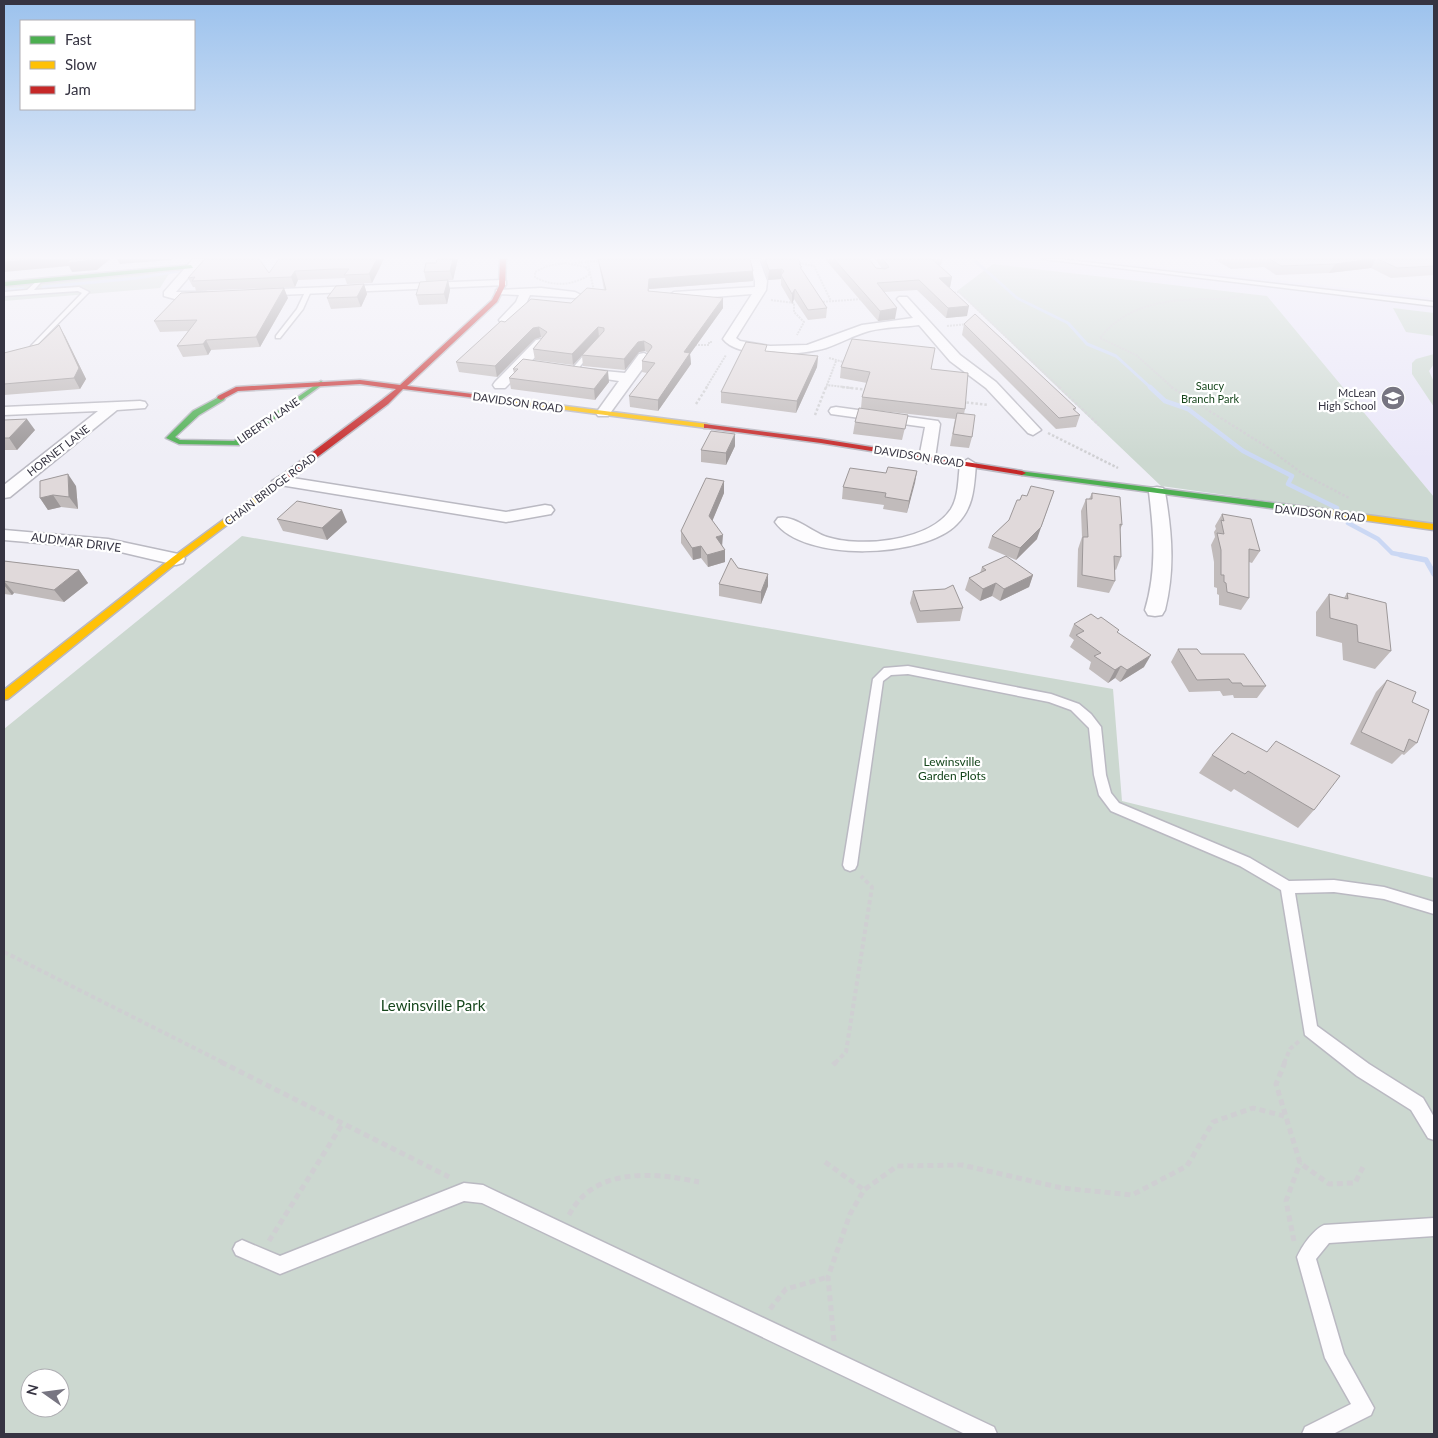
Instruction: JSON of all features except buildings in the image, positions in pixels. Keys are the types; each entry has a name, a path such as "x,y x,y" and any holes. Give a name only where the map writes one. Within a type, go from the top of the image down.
{"street":[{"name":"CHAIN BRIDGE ROAD","path":"4,696 176,559 404,387 470,326"},
{"path":"737,326 729,339 732,342 790,350 814,347 864,328 893,326"},
{"path":"928,326 955,358 991,385 1033,430"},
{"path":"500,385 541,343"},
{"path":"603,413 644,357"},
{"path":"520,364 538,366"},
{"path":"556,368 629,378"},
{"name":"LIBERTY LANE","path":"321,383 236,443 179,442 170,438 196,413 231,391 245,387 321,383 360,382 404,387"},
{"name":"DAVIDSON ROAD","path":"404,387 821,441 1157,492 1434,527"},
{"path":"4,411 140,405"},
{"name":"HORNET LANE","path":"4,493 112,406"},
{"path":"836,411 933,424 927,458"},
{"path":"784,522 814,538 831,543 858,546 882,546 923,537 940,529 960,510 964,498 968,464"},
{"path":"280,481 506,517 545,510"},
{"path":"1155,610 1162,586 1165,562 1157,492"},
{"name":"AUDMAR DRIVE","path":"4,535 70,539 108,544 176,559"}],"lane":[{"path":"33,347 53,326"},
{"path":"278,337 286,326"},
{"path":"574,370 596,346"},
{"path":"850,864 878,679 888,671 908,670 1051,698 1075,707 1087,717 1094,727 1100,775 1105,795 1115,807 1245,862 1287,887 1334,886 1384,893 1434,908"},
{"path":"1287,887 1310,1030 1363,1070 1417,1104 1434,1132"},
{"path":"251,1252 280,1265 464,1192 483,1194 987,1434"},
{"path":"1312,1434 1364,1408 1335,1358 1306,1257 1324,1234 1434,1227"}],"path":[{"path":"790,350 802,326"},
{"path":"994,326 1099,425"},
{"path":"1107,326 1100,338 1136,355 1168,385 1264,445 1303,474 1350,498"},
{"path":"690,344 704,345 709,344 709,342 732,342"},
{"path":"696,404 732,342"},
{"path":"814,347 836,362 850,363"},
{"path":"815,415 836,362"},
{"path":"1041,379 1050,378"},
{"path":"827,385 874,391"},
{"path":"961,402 989,405 1008,403"},
{"path":"1033,430 1045,431 1119,468"},
{"path":"833,1065 846,1052 872,887 850,864"},
{"path":"4,952 483,1194"},
{"path":"1310,1030 1290,1049 1276,1084 1284,1116 1300,1163 1329,1184 1355,1183 1364,1166"},
{"path":"836,1362 828,1277 850,1214 864,1190 897,1166 962,1165 1062,1188 1132,1195 1187,1166 1213,1122 1253,1108 1284,1116"},
{"path":"251,1252 343,1123"},
{"path":"825,1162 864,1190"},
{"path":"1300,1163 1286,1201 1292,1237 1306,1257"},
{"path":"560,1231 578,1198 602,1184 640,1174 699,1182"},
{"path":"757,1324 786,1289 828,1277"}],"shaded area":[{"path":"1292,326 1434,326 1434,497"}],"green space":[{"name":"Saucy Branch Park","path":"994,326 1292,326 1434,497 1434,524 1161,486"},
{"path":"1403,326 1434,326 1434,336 1406,332"},
{"path":"1434,354 1434,364 1429,371 1434,382 1434,407 1412,374 1412,363 1416,359"},
{"name":"Lewinsville Park","path":"242,536 1113,689 1122,801 1434,878 1434,1434 4,1434 4,729"}],"waterway":[{"path":"1071,326 1087,344 1116,356 1151,388"},
{"path":"1150,387 1165,401 1188,409 1243,451 1292,476 1288,484 1337,508"},
{"path":"1348,523 1378,539 1392,553 1407,556"},
{"path":"1401,555 1426,560 1434,574"}],"traffic: fast":[{"path":"221,398 196,413 170,438 179,442 236,443 321,383"},
{"path":"1022,473 1322,512"}],"traffic: slow":[{"path":"481,397 707,426"},
{"path":"4,696 176,559 261,495"},
{"path":"1322,512 1434,527"}],"traffic: jam":[{"path":"261,495 385,402 468,326"},
{"path":"221,398 236,389 360,382 481,397"},
{"path":"707,426 821,441 1022,473"}],"place":[{"name":"McLean High School","path":"1393,398"}],"park label":[{"name":"Lewinsville Garden Plots","path":"952,768"}]}
